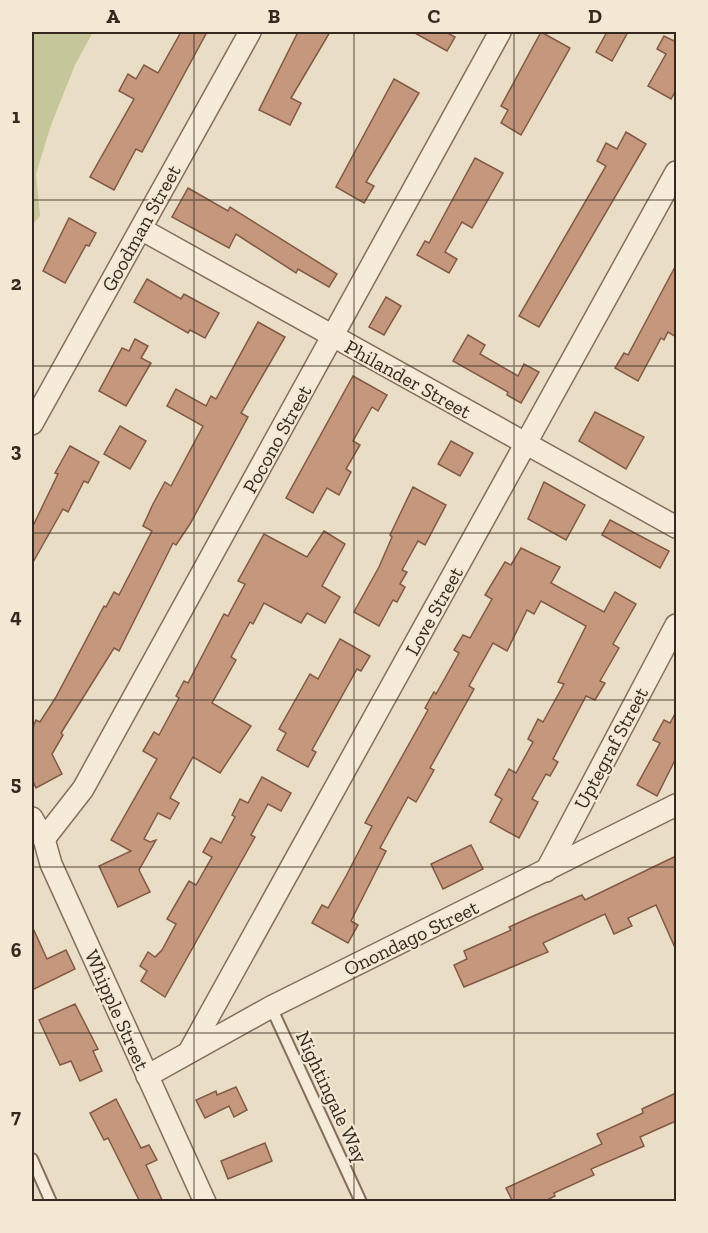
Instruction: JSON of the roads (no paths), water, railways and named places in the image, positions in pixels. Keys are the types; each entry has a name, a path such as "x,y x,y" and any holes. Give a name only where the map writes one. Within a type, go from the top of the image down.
{"street":[{"name":"Goodman Street","path":"32,424 250,32"},
{"name":"Pocono Street","path":"36,826 83,789 500,32"},
{"name":"Love Street","path":"190,1050 676,172"},
{"name":"Philander Street","path":"141,230 676,528"},
{"name":"Uptegraf Street","path":"546,871 676,625"},
{"name":"Onondago Street","path":"147,1076 190,1050 272,1007 676,805"},
{"name":"Whipple Street","path":"36,826 51,864 205,1202"}],"lane":[{"name":"Nightingale Way","path":"272,1007 361,1202"},
{"path":"32,1159 51,1202"}]}
